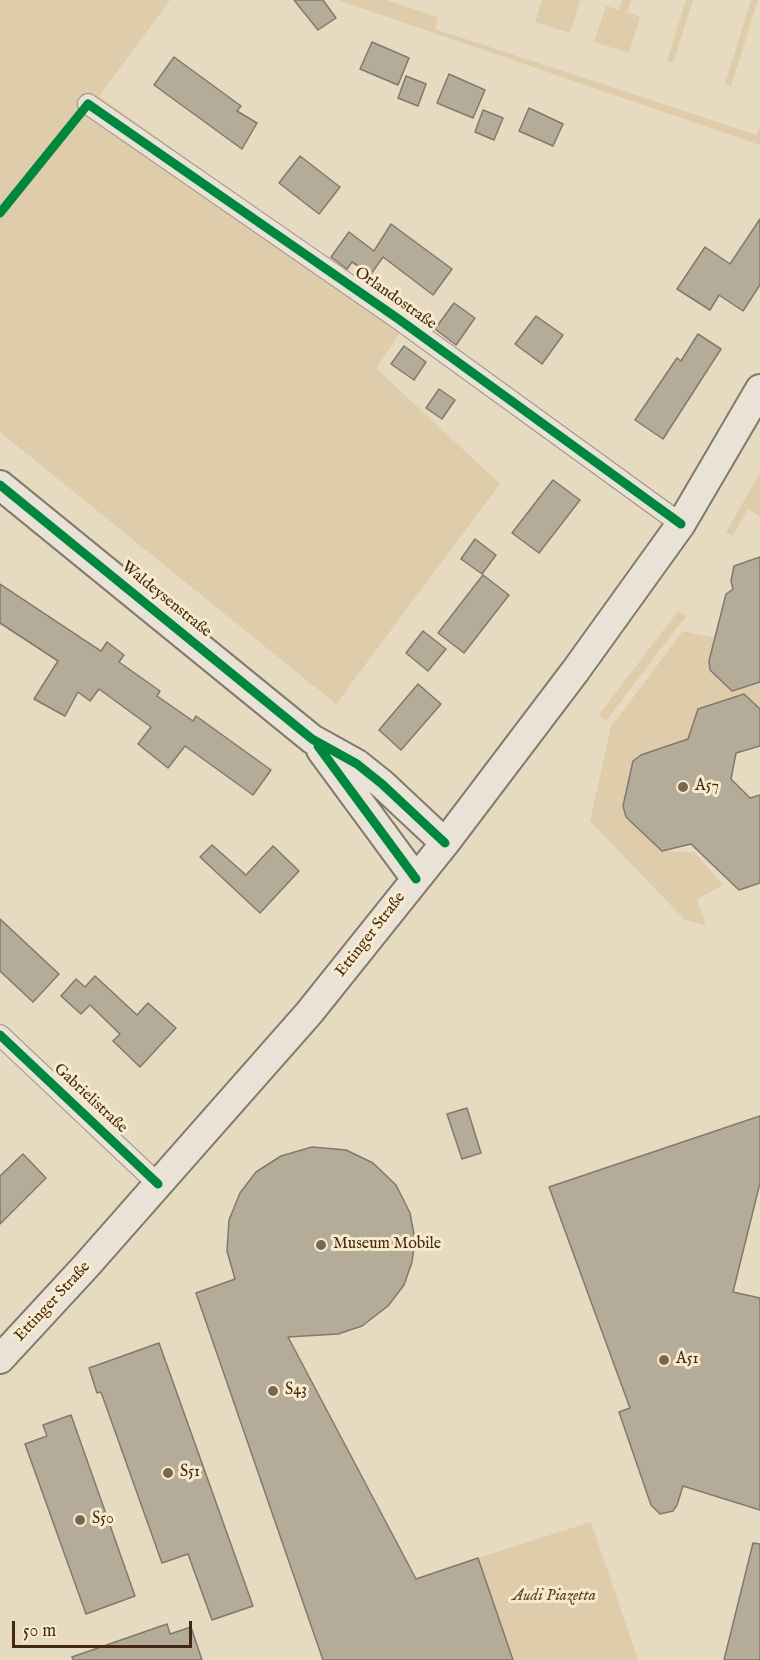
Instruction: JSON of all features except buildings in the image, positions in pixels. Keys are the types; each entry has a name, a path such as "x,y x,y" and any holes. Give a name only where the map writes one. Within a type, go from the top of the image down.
{"main road":[{"name":"Ettinger Straße","path":"0,1359 309,1013 445,843 576,670 681,524 760,389"},
{"name":"Waldeysenstraße","path":"0,486 312,738 357,764 382,784 445,843"},
{"name":"Waldeysenstraße","path":"312,738 416,879"}],"street":[{"name":"Orlandostraße","path":"88,104 398,318 681,524"},
{"name":"Gabrielistraße","path":"0,1035 158,1184"}],"green space":[{"path":"0,0 170,0 99,96 410,318 376,368 500,484 336,704 0,432"},
{"path":"338,0 386,0 438,17 435,29 757,135 760,126 760,145"},
{"path":"542,0 580,0 570,33 535,22"},
{"path":"622,0 631,0 627,12 640,17 629,53 594,42 606,6 619,10"},
{"path":"686,0 693,0 673,63 667,61"},
{"path":"751,0 758,0 731,86 725,84"},
{"path":"760,473 760,517 748,509 732,536 726,532"},
{"path":"678,611 686,616 606,721 599,715"},
{"path":"683,631 715,638 710,670 732,691 760,682 760,709 748,698 698,709 688,739 641,755 633,761 623,806 626,817 662,851 694,852 723,885 697,899 706,925 685,920 590,821 611,727"},
{"name":"Audi Piazetta","path":"591,1522 638,1660 513,1660 478,1558"}],"cycle path":[{"path":"0,213 88,104 397,318 681,524"},
{"path":"0,485 312,739 357,764 382,784 445,843"},
{"path":"318,746 416,879"},
{"path":"0,1035 158,1184"}],"place":[{"name":"A57","path":"683,787"},
{"name":"Museum Mobile","path":"321,1245"},
{"name":"A51","path":"664,1360"},
{"name":"S43","path":"273,1391"},
{"name":"S51","path":"168,1473"},
{"name":"S50","path":"80,1520"}]}
